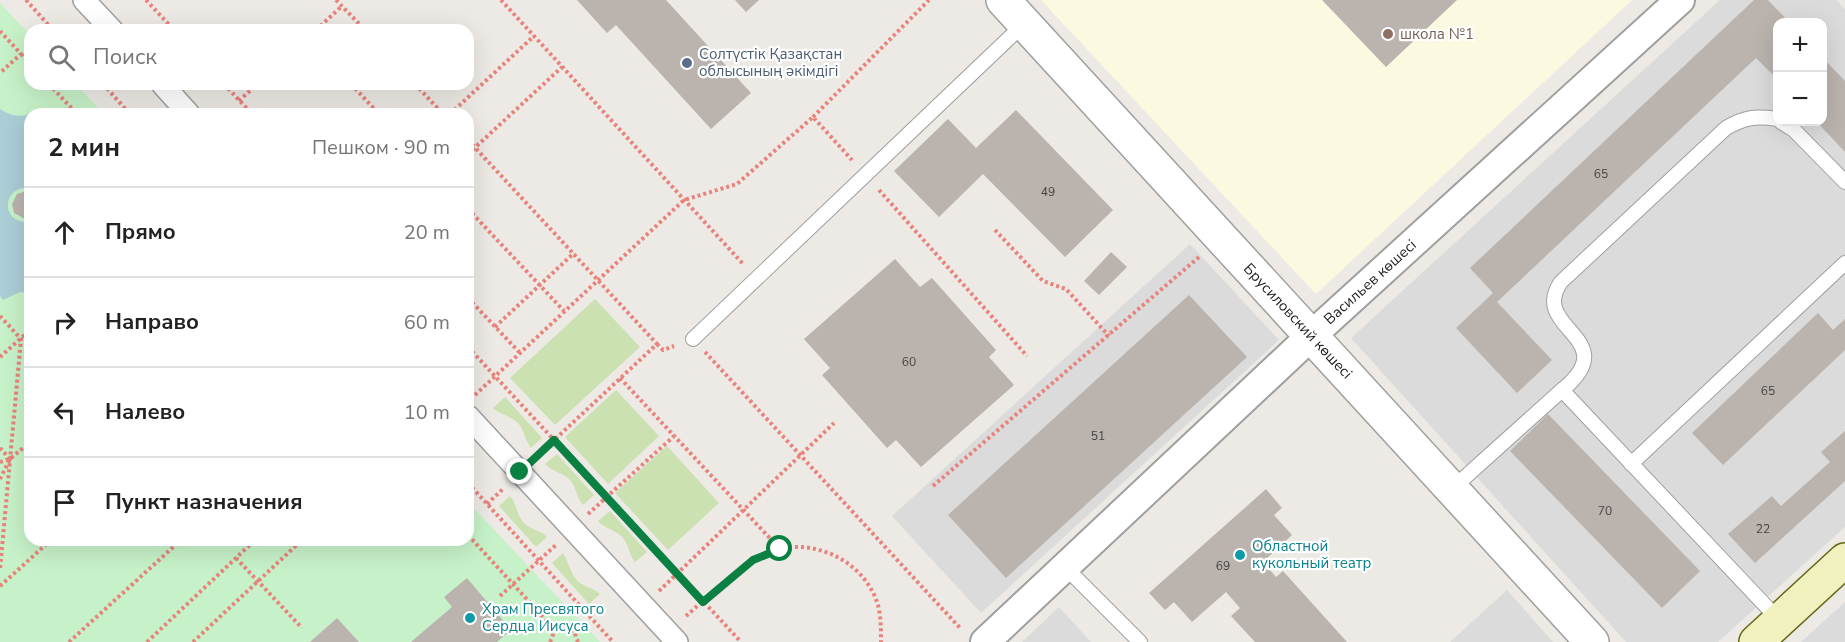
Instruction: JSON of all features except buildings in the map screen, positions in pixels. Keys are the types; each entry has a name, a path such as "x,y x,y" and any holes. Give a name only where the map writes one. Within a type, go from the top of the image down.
{"main road":[{"path":"1768,631 1845,560"}],"street":[{"path":"84,0 106,24"},
{"name":"Васильев көшесі","path":"973,635 1065,567 1312,335 1680,0"},
{"name":"Брусиловский көшесі","path":"1014,12 1592,642"},
{"path":"167,90 184,108"},
{"path":"474,422 672,637"}],"lane":[{"path":"693,339 867,176 1014,12"},
{"path":"1453,488 1579,374 1584,357 1583,348 1554,310 1552,300 1561,282 1726,128 1742,119 1760,117 1773,119"},
{"path":"1788,126 1845,182"},
{"path":"1631,464 1845,263"},
{"path":"1562,390 1631,464 1768,631"},
{"path":"1065,567 1140,642"}],"path":[{"path":"26,0 48,24"},
{"path":"146,0 168,24"},
{"path":"336,0 358,24"},
{"path":"501,0 757,279"},
{"path":"474,395 684,200 737,183 813,117 929,0"},
{"path":"322,24 342,6"},
{"path":"0,31 24,57"},
{"path":"456,108 534,36"},
{"path":"0,73 21,54"},
{"path":"487,504 657,344 475,148 562,67"},
{"path":"55,90 71,108"},
{"path":"108,90 125,108"},
{"path":"230,90 247,108"},
{"path":"240,100 251,90"},
{"path":"357,90 373,108"},
{"path":"421,90 437,108"},
{"path":"813,117 1028,356"},
{"path":"474,215 564,311"},
{"path":"995,230 1042,281 1066,289 1109,336"},
{"path":"933,486 1222,237"},
{"path":"495,327 574,253"},
{"path":"474,304 520,353"},
{"path":"0,316 21,339 0,570"},
{"path":"0,357 24,336"},
{"path":"693,339 801,456 973,635"},
{"path":"474,353 741,642"},
{"path":"620,378 780,549"},
{"path":"644,606 834,423"},
{"path":"0,479 10,459 24,447"},
{"path":"0,448 10,459"},
{"path":"0,462 10,459"},
{"path":"474,490 613,642"},
{"path":"474,542 555,630"},
{"path":"0,586 44,546"},
{"path":"69,642 174,546"},
{"path":"147,642 249,546"},
{"path":"193,642 296,546"},
{"path":"672,637 703,602 753,560 780,549 799,547 816,548 831,553 858,572 870,587 878,604 881,642"},
{"path":"236,558 302,628"},
{"path":"550,642 550,637 555,630 562,627 576,634 578,642"},
{"path":"198,638 202,642"}],"shaded area":[{"path":"1041,0 1632,0 1316,294"},
{"path":"1720,0 1836,0 1845,9 1845,527 1718,642 1626,642 1351,338"},
{"path":"1190,244 1279,340 981,613 892,516"},
{"path":"1507,590 1553,642 1450,642"},
{"path":"1845,602 1845,642 1801,642"},
{"path":"1059,607 1091,642 1022,642"}],"green space":[{"path":"0,3 24,29 24,90 82,90 98,108 24,108 24,546 474,546 474,508 600,642 0,642"},
{"path":"595,299 640,347 555,425 510,378"},
{"path":"616,390 659,436 608,484 565,437"},
{"path":"505,397 542,438 531,448 518,423 493,408"},
{"path":"667,446 719,503 668,550 615,493"},
{"path":"557,454 594,495 583,505 570,480 545,464"},
{"path":"510,496 523,522 547,537 536,547 499,506"},
{"path":"610,511 647,552 635,562 622,537 598,521"},
{"path":"563,553 576,579 600,594 589,604 552,563"}],"water":[{"path":"0,109 14,115 24,116 24,189 14,192 9,198 8,205 13,218 24,221 24,292 3,300 0,296"}],"place":[{"name":"школа №1","path":"1388,34"},
{"name":"Солтүстік Қазақстан облысының әкімдігі","path":"687,63"},
{"name":"Областной кукольный театр","path":"1240,555"},
{"name":"Храм Пресвятого Сердца Иисуса","path":"470,618"}],"route":[{"path":"520,472 554,440 703,602 753,560 767,552 780,549"}]}
